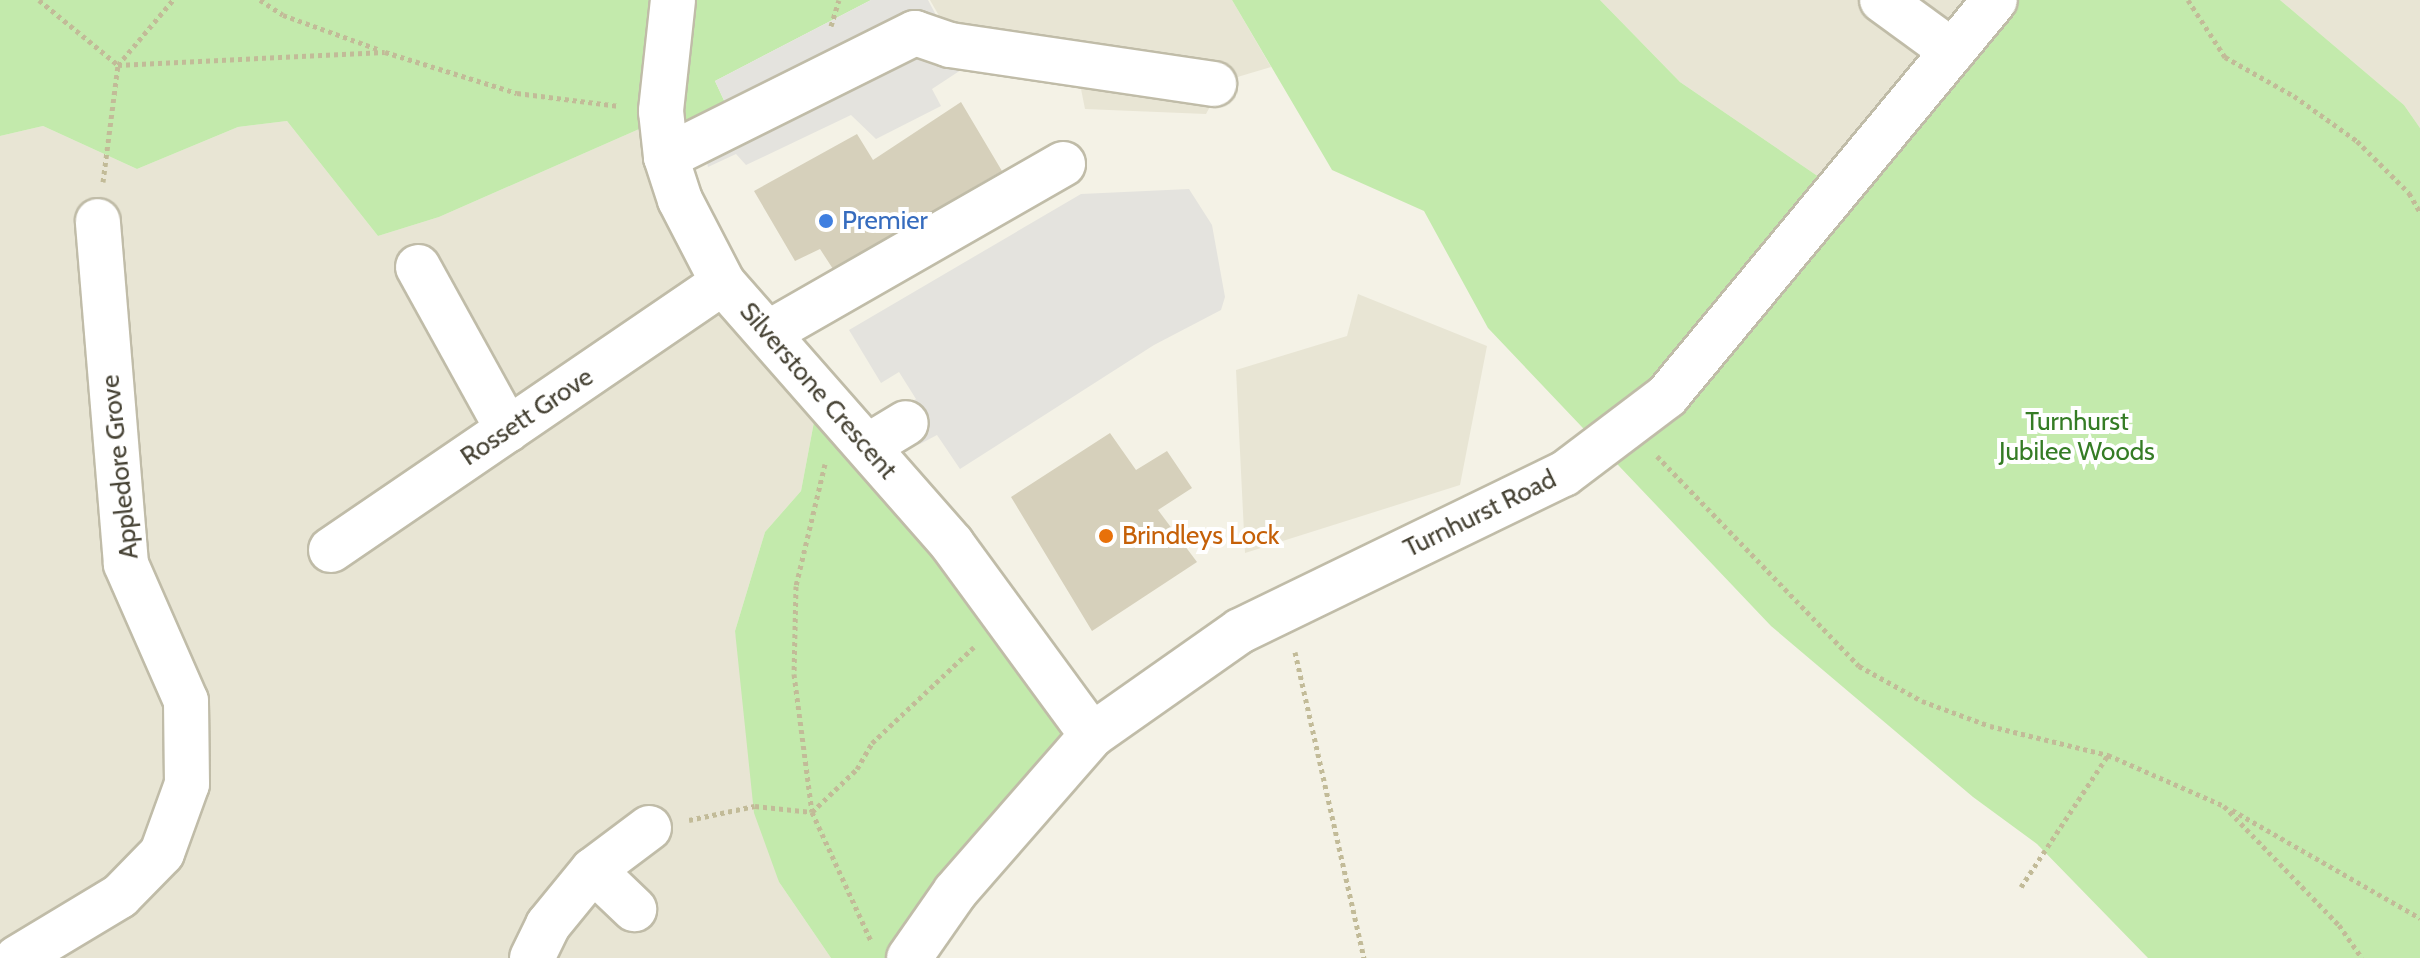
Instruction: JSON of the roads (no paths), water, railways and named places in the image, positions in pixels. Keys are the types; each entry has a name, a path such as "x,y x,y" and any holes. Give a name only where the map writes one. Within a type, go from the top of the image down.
{"street":[{"name":"Silverstone Crescent","path":"673,0 661,111 666,157 680,200 723,283 837,409 1007,614 1092,735"},
{"path":"1882,0 1952,51"},
{"name":"Turnhurst Road","path":"891,951 955,892 1092,735 1240,631 1564,474 1667,396 1995,0"},
{"path":"666,157 915,33 950,45 1214,84"},
{"path":"768,333 1063,164"},
{"name":"Appledore Grove","path":"17,958 120,896 162,853 187,784 186,701 126,564 98,221"},
{"path":"418,267 508,430"},
{"name":"Rossett Grove","path":"331,550 723,283"},
{"path":"868,446 906,423"},
{"path":"532,958 548,925 593,870 649,828"},
{"path":"593,870 634,909"}],"place":[{"name":"Premier","path":"826,221"},
{"name":"Brindleys Lock","path":"1106,536"}],"park label":[{"name":"Turnhurst Jubilee Woods","path":"2077,437"}]}
